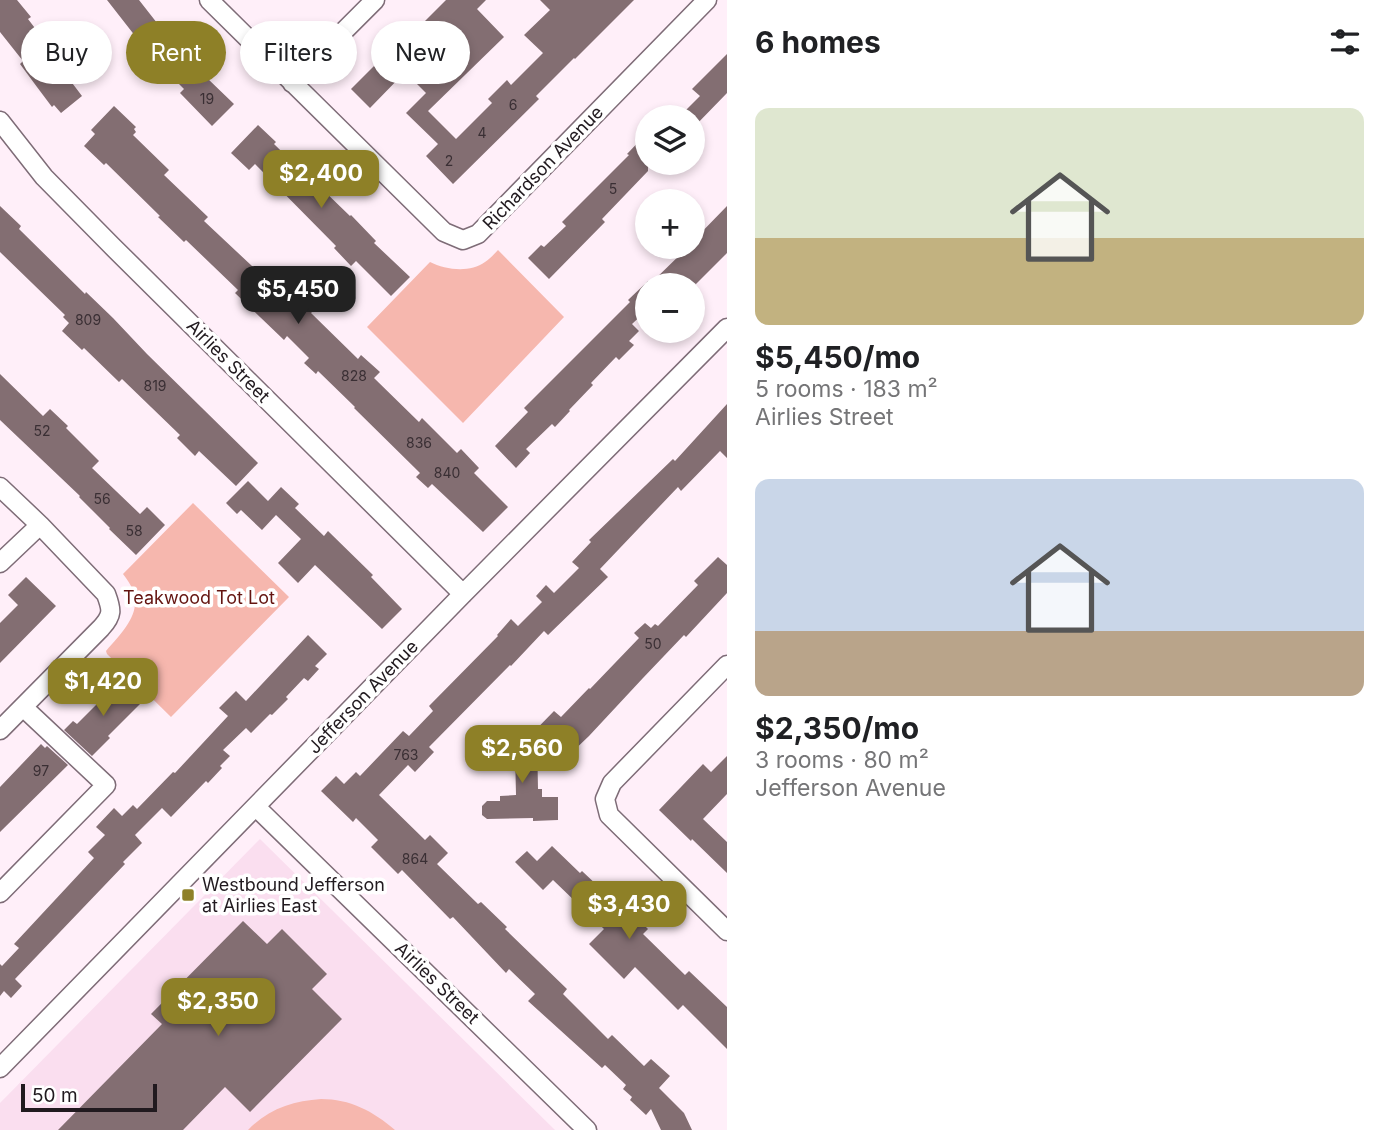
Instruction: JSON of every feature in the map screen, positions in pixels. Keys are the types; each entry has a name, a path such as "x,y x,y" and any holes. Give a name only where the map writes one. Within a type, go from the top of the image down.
{"street":[{"path":"209,0 240,31"},
{"path":"354,21 375,0"},
{"name":"Richardson Avenue","path":"293,84 444,232 463,240 478,234 707,0"},
{"name":"Airlies Street","path":"0,121 44,177 463,594"},
{"name":"Jefferson Avenue","path":"0,1068 727,328"},
{"path":"0,488 40,525 106,594 112,608 108,621 0,730"},
{"path":"0,563 40,525"},
{"path":"727,665 612,783 605,799 609,815 727,931"},
{"path":"0,893 106,785 23,707"},
{"name":"Airlies Street","path":"256,807 587,1130"}],"shaded area":[{"path":"260,839 555,1130 0,1130 0,1103"}],"green space":[{"path":"498,250 564,317 463,423 367,327 430,262 450,268 472,268 487,261"},
{"name":"Teakwood Tot Lot","path":"193,503 289,597 171,717 106,651 128,624 135,606 131,585 123,574"},
{"path":"321,1099 342,1101 361,1107 395,1130 248,1130 281,1107"}],"building":[{"path":"0,0 17,0 31,17 28,19 30,21 21,21 21,58 0,32"},
{"path":"107,0 139,0 155,21 126,21 126,24"},
{"path":"446,0 486,0 477,9 504,37 470,70 470,21 425,21"},
{"path":"540,0 634,0 536,96 539,99 453,184 426,156 438,144 406,113 426,93 417,84 456,84 428,111 456,139 492,103 488,99 507,80 511,85 543,53 524,35 550,10"},
{"path":"727,54 727,93 705,116 705,105 691,105 700,96 692,89"},
{"path":"371,69 371,84 393,84 370,108 351,89"},
{"path":"35,84 73,84 82,96 61,113 54,105 52,107"},
{"path":"179,84 213,84 234,104 212,126 180,93 184,89"},
{"path":"114,106 136,127 133,135 169,170 164,175 208,217 204,221 285,297 292,290 313,311 311,313 358,359 361,355 380,372 374,378 419,422 422,418 457,453 461,449 479,468 474,473 508,507 483,532 432,484 428,488 416,477 420,473 318,371 316,374 304,363 309,358 287,336 284,340 235,293 238,290 158,217 160,216 106,163 104,165 84,146 95,134 91,130"},
{"path":"258,125 319,188 351,215 376,241 374,243 410,277 391,296 356,261 351,266 334,248 336,246 255,164 249,170 231,153"},
{"path":"635,146 635,175 644,175 602,219 605,222 549,279 528,258 566,226 562,222 629,155 627,154"},
{"path":"0,206 21,226 19,229 113,318 258,463 236,486 199,451 195,456 177,438 180,435 122,379 119,382 62,331 69,323 63,317 65,315 0,252"},
{"path":"727,206 727,253 705,275 661,273 676,259 705,259 705,229"},
{"path":"635,293 635,321 632,324 635,327 635,335 629,341 634,345 619,360 616,357 555,427 552,424 526,449 530,453 516,468 495,446 528,412 524,408 630,302 628,300"},
{"path":"0,374 43,416 50,409 68,426 66,428 99,461 92,468 140,514 147,507 165,525 136,555 80,496 0,420"},
{"path":"727,404 727,458 720,451 681,491 678,487 600,569 608,577 548,635 544,631 510,665 429,747 434,752 415,772 408,765 379,795 425,840 430,835 448,853 437,864 478,904 481,902 507,927 505,929 567,989 563,994 608,1039 612,1035 644,1066 651,1059 670,1076 659,1088 684,1113 692,1130 661,1130 651,1109 646,1115 630,1100 632,1097 623,1089 626,1085 605,1065 602,1068 528,1001 535,994 509,969 506,973 453,917 450,919 402,870 398,874 371,847 378,840 356,818 353,822 321,791 336,776 344,784 356,772 360,776 403,731 409,736 433,711 429,706 498,636 511,619 518,626 542,602 536,596 546,585 554,593 579,568 572,562 591,542 589,540 673,459 675,461"},
{"path":"248,481 268,501 281,487 299,504 295,508 324,536 328,531 373,575 371,577 402,609 382,629 315,565 298,583 278,563 301,539 276,515 262,530 241,510 237,514 226,503"},
{"path":"718,557 727,565 727,593 589,736 567,757 561,752 556,757 537,737 538,789 542,789 542,797 558,797 558,820 487,819 482,815 482,806 487,801 500,801 500,796 516,795 515,751 554,711 561,717 590,689 639,638 634,633 645,623 651,628 655,624 658,626 698,585 694,581"},
{"path":"26,577 56,606 0,663 0,623 18,605 8,595"},
{"path":"308,635 327,654 315,666 319,669 308,681 304,678 286,697 288,699 251,733 246,728 223,750 230,756 220,766 222,768 171,817 162,808 135,835 142,843 123,862 125,864 15,979 22,986 11,998 4,991 0,996 0,964 2,966 19,948 14,944 94,858 88,852 105,835 96,827 114,808 122,816 133,805 137,809 228,716 219,708 236,691 246,701"},
{"path":"120,682 141,703 92,756 64,730 73,721 77,724 97,704 91,697 103,686 111,690"},
{"path":"41,744 45,748 47,746 68,765 0,832 0,787"},
{"path":"727,756 727,794 703,819 727,842 727,873 659,810 703,764 711,772"},
{"path":"552,846 580,873 582,871 600,888 602,886 629,910 648,929 643,934 685,975 689,971 727,1007 727,1049 683,1005 678,1010 635,967 624,979 589,944 604,929 553,880 543,890 515,862 527,851 537,861"},
{"path":"243,921 267,944 282,929 327,974 312,989 342,1019 250,1112 225,1087 183,1130 58,1130 162,1024 151,1014"}],"place":[{"name":"Westbound Jefferson at Airlies East","path":"188,895"}]}
